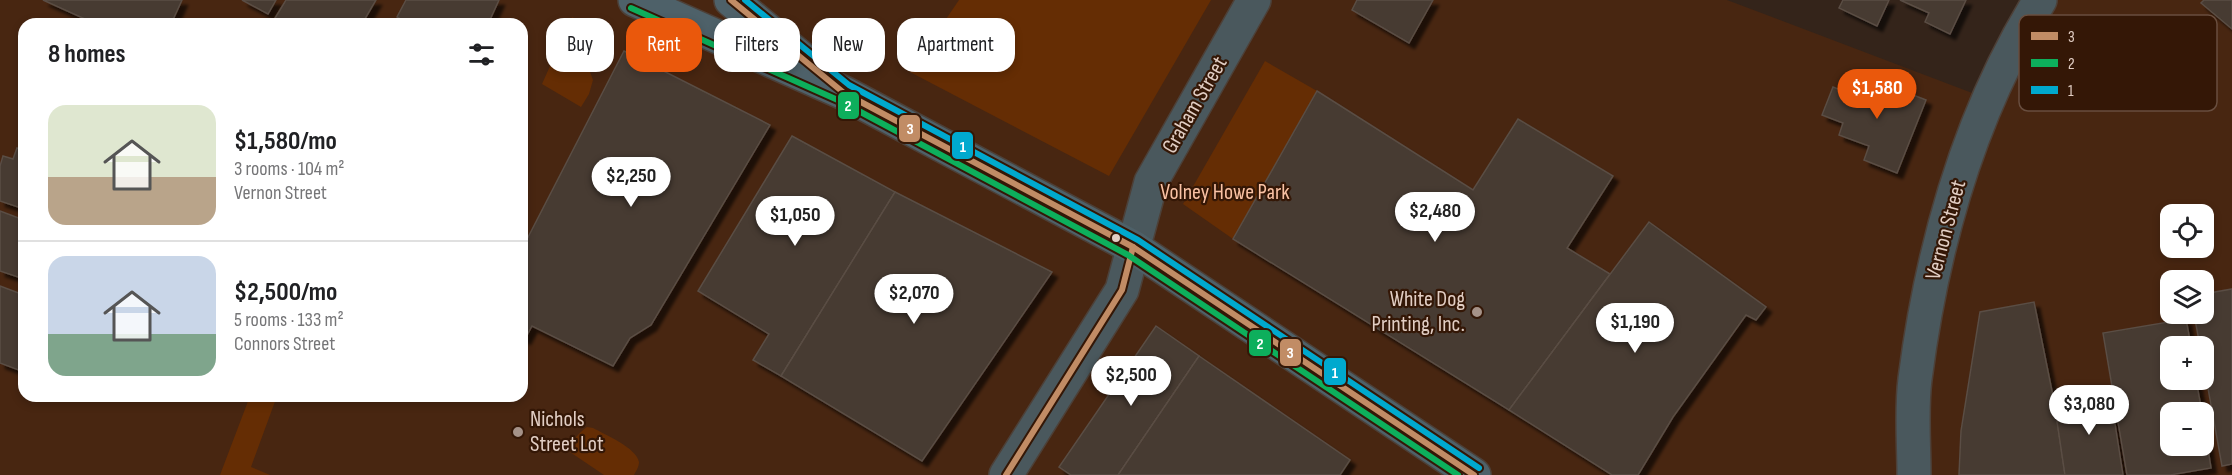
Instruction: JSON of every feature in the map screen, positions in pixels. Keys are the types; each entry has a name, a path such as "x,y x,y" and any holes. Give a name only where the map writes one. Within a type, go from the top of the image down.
{"main road":[{"path":"635,0 844,93 1132,247 1474,475"},
{"path":"731,0 844,93"}],"street":[{"name":"Graham Street","path":"1006,475 1122,290 1151,182 1254,0"},
{"name":"Vernon Street","path":"2031,15 2040,0"},
{"name":"Vernon Street","path":"1914,475 1915,381 1927,308 1943,235 1981,117 2019,37"}],"shaded area":[{"path":"0,0 1727,0 1988,99 2019,40 2019,111 2217,111 2217,15 2032,15 2040,0 2232,0 2232,475 0,475"}],"green space":[{"path":"959,0 1211,0 1109,176 910,72 1015,72 1015,18 947,18"},
{"name":"Volney Howe Park","path":"1265,61 1317,91 1233,239 1183,204"},
{"path":"547,72 590,72 593,80 589,94 581,107 542,84"},
{"path":"248,402 275,402 251,467 270,475 220,475"},
{"path":"587,427 612,438 633,452 639,462 634,475 604,475 570,452 573,441"}],"building":[{"path":"43,0 182,0 174,18 83,18"},
{"path":"242,0 276,0 268,14"},
{"path":"286,0 376,0 366,18 275,18"},
{"path":"406,0 499,0 491,18 397,17"},
{"path":"1357,0 1433,0 1409,43 1352,10"},
{"path":"1843,0 1889,0 1877,26 1839,8"},
{"path":"1900,0 1966,0 1950,34 1925,22 1929,13"},
{"path":"2204,0 2232,0 2232,29 2217,15 2201,3"},
{"path":"624,51 626,52 626,72 665,72 770,125 651,325 630,338 613,366 532,326 528,333 528,237"},
{"path":"1861,75 1926,100 1897,173 1864,160 1869,146 1839,135 1843,123 1822,115 1833,87 1853,95"},
{"path":"1317,91 1473,190 1518,119 1613,176 1567,248 1610,274 1509,410 1233,239"},
{"path":"792,136 895,192 781,376 753,360 769,334 698,291"},
{"path":"18,148 18,207 0,201 0,166 3,156 13,159"},
{"path":"895,192 1052,272 922,461 781,376"},
{"path":"0,211 18,218 18,277 0,271"},
{"path":"1649,222 1766,307 1756,320 1746,315 1673,417 1638,475 1612,475 1509,410"},
{"path":"0,286 18,293 18,370 0,363"},
{"path":"2232,289 2232,464 2222,466 2214,422 2214,402 2210,402 2208,390 2214,390 2214,336 2198,336 2196,324 2214,324 2214,292"},
{"path":"2034,302 2054,401 2065,475 1959,475 1961,431 1980,312"},
{"path":"2160,323 2187,324 2189,336 2160,336 2160,390 2198,390 2200,402 2160,402 2160,456 2209,456 2211,468 2170,475 2127,475 2103,333"},
{"path":"1156,326 1199,356 1118,475 1071,475 1059,467"},
{"path":"1199,356 1350,460 1340,475 1118,475"},
{"path":"2110,392 2123,475 2065,475 2054,401"}],"transit line":[{"name":"3","path":"731,0 844,93 1133,247 1474,475"},
{"name":"1","path":"745,0 849,85 1138,240 1479,468"},
{"name":"2","path":"631,8 840,101 1128,255 1458,475"},
{"name":"3","path":"1006,475 1122,290 1133,247"}],"place":[{"name":"White Dog Printing, Inc.","path":"1477,312"},
{"name":"Nichols Street Lot","path":"518,432"}]}
